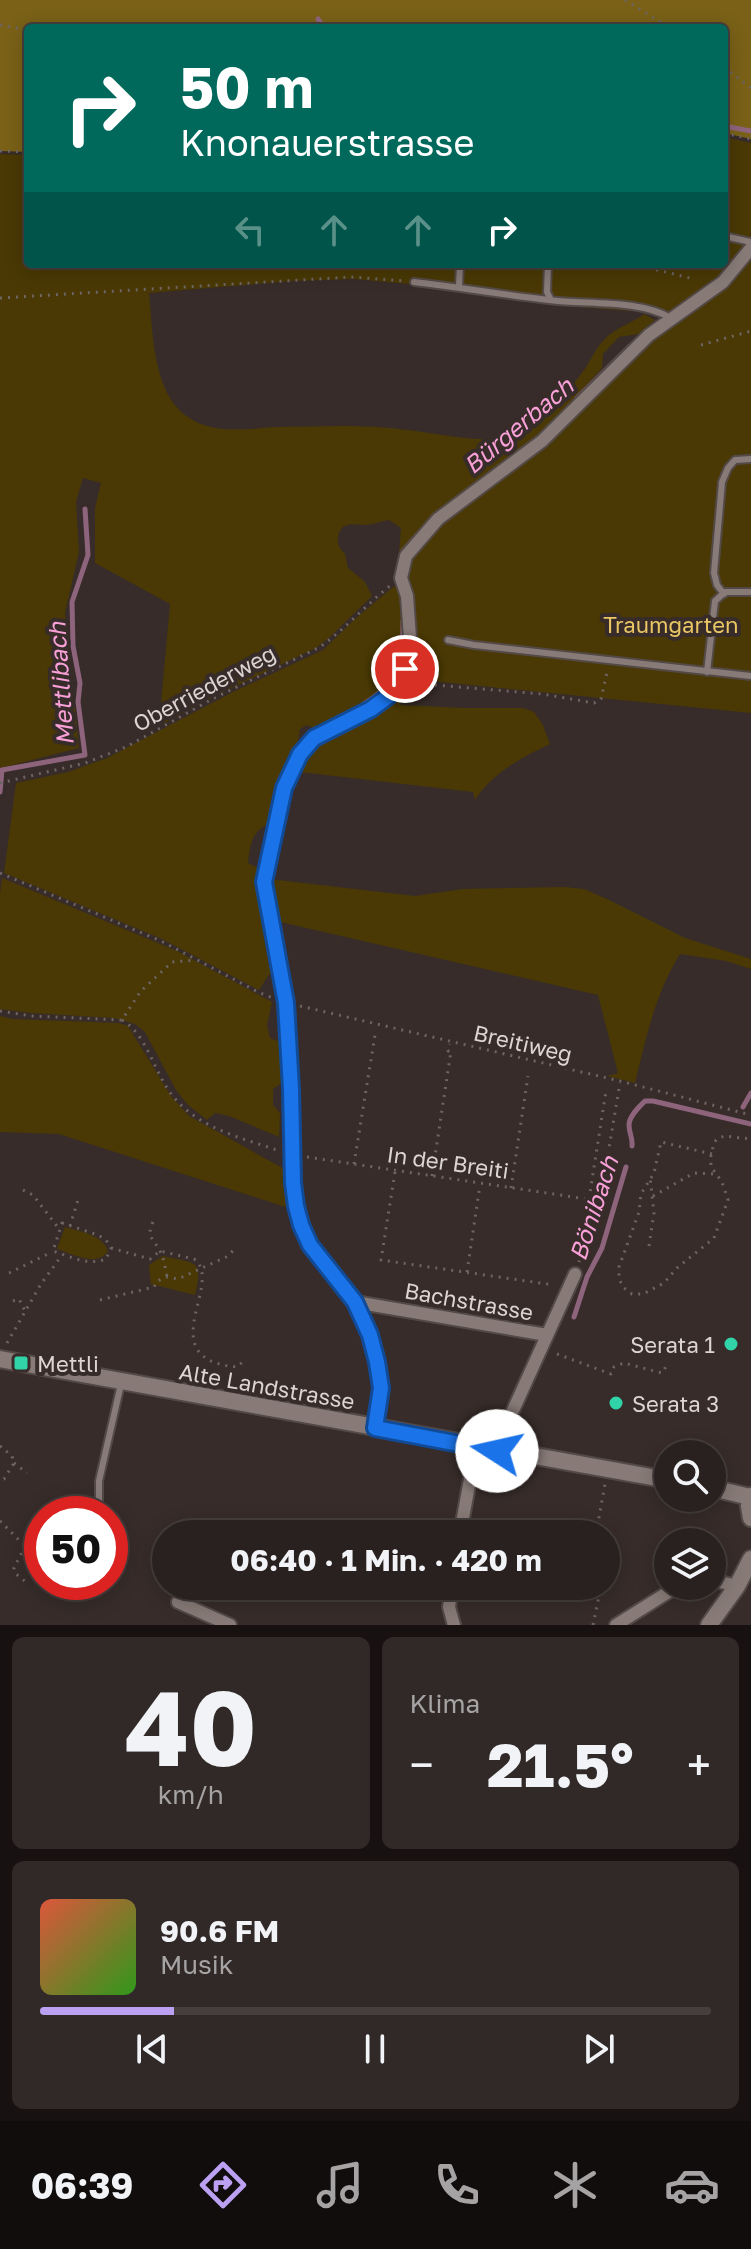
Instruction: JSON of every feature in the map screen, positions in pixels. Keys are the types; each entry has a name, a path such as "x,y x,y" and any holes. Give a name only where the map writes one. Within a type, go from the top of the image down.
{"main road":[{"name":"Alte Landstrasse","path":"0,1359 654,1478"},
{"path":"726,1491 751,1496 751,1518"},
{"path":"709,1625 744,1588 751,1559"}],"street":[{"path":"375,1428 381,1388 370,1335 355,1302 310,1245 301,1225 293,1183 286,1003 264,882 284,788 300,754 314,738 371,709 394,692 405,669 410,638 407,596 401,578 406,556 438,519 542,441 600,381 671,318 723,282 751,248"},
{"path":"547,1335 573,1280"},
{"name":"Bachstrasse","path":"355,1302 547,1335 497,1451"},
{"path":"463,1520 476,1447"},
{"path":"450,1600 454,1625"},
{"path":"616,1625 656,1600"},
{"path":"178,1602 230,1625"}],"lane":[{"path":"728,237 751,242"},
{"path":"459,287 460,268"},
{"path":"548,268 547,292 551,300"},
{"path":"414,282 551,300 633,306 659,311 671,318"},
{"path":"724,594 717,585 714,573 722,482 735,460 751,459"},
{"path":"707,672 715,601 733,591 751,592"},
{"path":"448,640 751,676"},
{"path":"99,1496 99,1481 122,1381"}],"path":[{"path":"625,0 664,24"},
{"path":"0,25 24,29"},
{"path":"728,70 751,88"},
{"path":"728,134 751,139"},
{"path":"0,151 24,152"},
{"path":"648,268 690,278"},
{"path":"667,273 668,268"},
{"path":"0,298 351,277 414,282"},
{"path":"701,345 751,331"},
{"name":"Oberriederweg","path":"0,783 85,763 126,747 216,697 320,647 401,578"},
{"path":"399,681 542,694 594,703 603,695 609,659"},
{"name":"Breitiweg","path":"1,874 161,941 260,993 286,1003 751,1115"},
{"path":"0,1011 31,1016 122,1020 140,992 172,962 196,960"},
{"name":"In der Breiti","path":"122,1020 134,1027 168,1090 187,1112 212,1128 291,1155 600,1201"},
{"path":"354,1164 375,1035"},
{"path":"432,1176 450,1042"},
{"path":"511,1188 528,1076"},
{"path":"395,1170 381,1260 563,1287 573,1280 600,1201 620,1081"},
{"path":"589,1199 606,1091"},
{"path":"712,1154 661,1142 654,1173 641,1194 639,1212 619,1267 619,1279 632,1294 643,1294 664,1283 677,1268 714,1238 728,1200 727,1192 712,1168 716,1140 724,1136 751,1139"},
{"path":"653,1196 694,1173 717,1175"},
{"path":"649,1246 654,1213 650,1177"},
{"path":"467,1272 481,1183"},
{"path":"23,1190 33,1195 60,1230"},
{"path":"70,1226 78,1200"},
{"path":"153,1222 149,1238 160,1251 167,1277"},
{"path":"53,1251 62,1223 98,1235 111,1248 150,1259 160,1251"},
{"path":"9,1273 53,1251 86,1262 99,1262 106,1259 111,1248"},
{"path":"100,1300 154,1287 157,1281 167,1277 178,1279 226,1257 236,1248"},
{"path":"160,1251 194,1259 202,1267 194,1325 194,1337 202,1356 222,1366 237,1367 245,1360"},
{"path":"0,1345 5,1345 62,1254"},
{"path":"13,1301 19,1299 26,1313"},
{"path":"557,1354 611,1374 614,1367 624,1363 662,1373 668,1363"},
{"path":"0,1446 27,1473"},
{"path":"0,1480 4,1479 14,1463"},
{"path":"599,1520 605,1484"},
{"path":"0,1521 24,1545"},
{"path":"24,1548 14,1568 24,1580"},
{"path":"593,1625 598,1600"}],"green space":[{"name":"Traumgarten","path":"728,138 751,143 751,713 410,679 419,655 405,578 412,556 425,537 673,320 633,306 631,311 552,305 430,286 354,279 291,281 149,293 156,360 161,377 167,393 188,417 198,423 231,430 363,426 469,438 504,438 523,430 552,407 608,336 644,314 655,320 638,334 619,337 603,354 602,368 559,415 406,551 399,554 401,528 389,520 348,525 341,529 338,542 348,568 365,582 372,596 330,637 316,648 159,726 170,604 95,563 95,508 101,483 83,478 76,502 79,552 65,613 79,748 0,770 0,154 24,155 24,268 728,268"},
{"path":"393,587 398,587 405,597 404,647 395,678 372,702 326,728 316,729 307,725 300,729 297,747 274,794 268,824 252,840 248,863 260,869 259,885 275,971 259,990 162,939 4,873 16,783 68,772 107,758 233,692 323,650"},
{"path":"395,693 401,705 523,708 534,712 550,744 518,760 499,774 475,800 473,792 300,772 304,760 325,737"},
{"path":"2,878 177,951 272,1002 267,1025 270,1038 280,1042 283,1082 273,1089 273,1105 280,1113 279,1137 229,1116 215,1113 207,1120 187,1104 176,1090 145,1032 135,1024 114,1018 0,1009"},
{"path":"269,879 415,896 463,889 584,889 685,938 751,959 751,969 726,961 680,954 658,1001 635,1083 607,1076 618,1073 598,995 276,921"},
{"path":"0,1016 128,1026 171,1096 189,1116 286,1170 292,1209 59,1134 0,1132"},
{"path":"65,1227 96,1237 108,1251 98,1259 91,1259 57,1249"},
{"path":"163,1256 194,1265 198,1274 195,1295 151,1284 149,1265"}],"shaded area":[{"path":"0,0 751,0 751,139 728,134 728,24 24,24 24,152 0,151"}],"waterway":[{"name":"Bönibach","path":"318,19 321,24"},
{"name":"Bönibach","path":"728,127 751,131"},
{"name":"Bürgerbach","path":"577,398 630,346"},
{"name":"Mettlibach","path":"0,792 2,770 85,755 78,702 80,683 73,646 72,602 88,555 85,509"},
{"name":"Bürgerbach","path":"403,551 418,534"},
{"name":"Bürgerbach","path":"344,716 372,698 391,680 401,656 403,621"},
{"name":"Bönibach","path":"743,1107 751,1093"},
{"name":"Bönibach","path":"632,1146 629,1122 645,1101 751,1124"},
{"name":"Bönibach","path":"574,1317 587,1277 602,1248 626,1167"}],"place":[{"name":"Serata 1","path":"731,1344"},
{"name":"Mettli","path":"21,1363"},
{"name":"Serata 3","path":"616,1403"}],"route":[{"path":"405,669 394,692 371,709 314,738 300,754 284,788 277,817 264,882 286,1003 293,1183 301,1225 310,1245 355,1302 370,1335 381,1388 375,1428 497,1451"}]}
